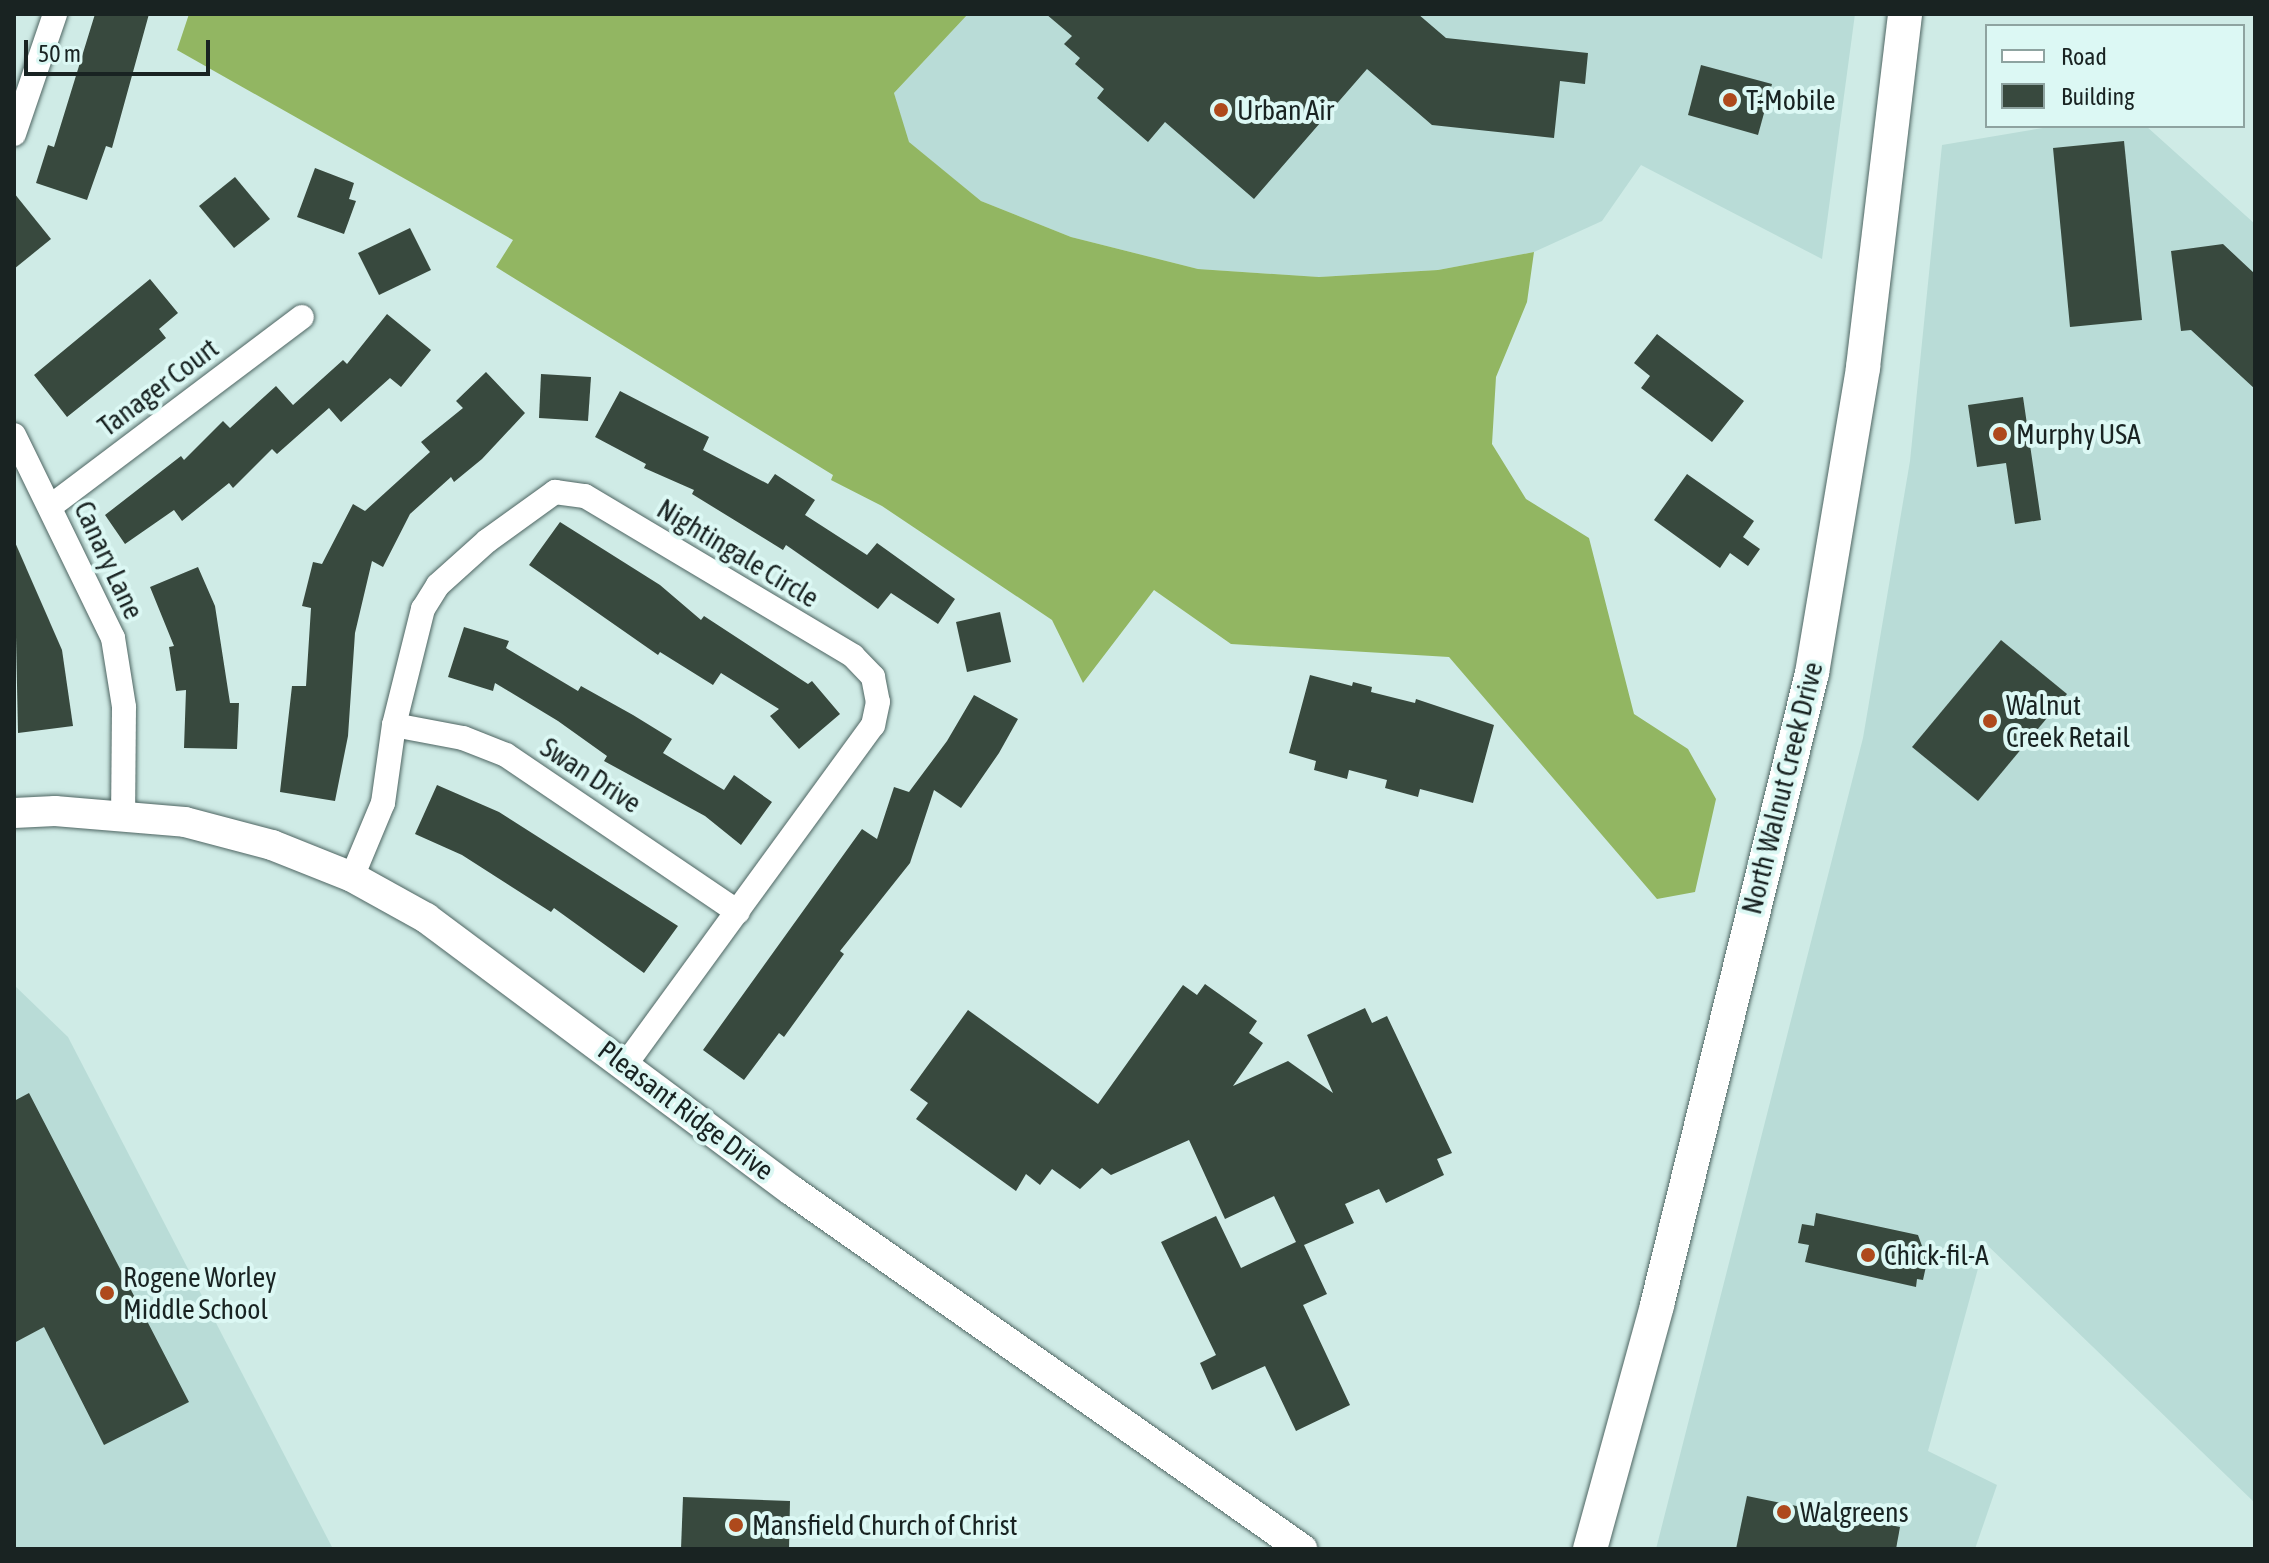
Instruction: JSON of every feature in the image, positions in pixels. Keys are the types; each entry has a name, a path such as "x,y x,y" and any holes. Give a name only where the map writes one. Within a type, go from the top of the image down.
{"main road":[{"name":"North Walnut Creek Drive","path":"1590,1549 1657,1305 1812,673 1863,367 1905,14"}],"street":[{"path":"14,134 55,14"},
{"name":"Tanager Court","path":"51,506 302,317"},
{"name":"Canary Lane","path":"14,435 113,638 124,707 123,814"},
{"name":"Nightingale Circle","path":"352,877 383,803 394,725 413,639 438,585 555,492 585,496 853,656 873,677 878,702 873,725 626,1064"},
{"name":"Swan Drive","path":"394,725 463,738 506,755 738,912"},
{"name":"Pleasant Ridge Drive","path":"14,813 123,814 185,822 272,845 352,877 426,918 814,1206 969,1310 1302,1549"}],"shaded area":[{"path":"968,14 1855,14 1822,259 1641,165 1602,221 1534,252 1438,270 1319,277 1198,269 1071,237 981,201 908,142 894,93"},
{"path":"2043,128 2148,128 2255,224 2255,1503 1985,1243 1928,1451 1997,1485 1975,1549 1656,1549 1863,738 1910,461 1942,145"},
{"name":"Rogene Worley Middle School","path":"14,985 68,1037 333,1549 14,1549"}],"green space":[{"path":"189,14 968,14 894,93 909,142 981,201 1071,237 1198,269 1319,277 1438,270 1534,252 1527,302 1496,377 1492,444 1526,499 1589,538 1634,714 1688,749 1716,799 1695,892 1657,899 1449,657 1231,644 1154,590 1083,683 1052,620 882,506 831,480 833,475 496,267 513,240 177,50"}],"building":[{"path":"95,14 149,14 112,148 106,146 87,200 36,183 48,145 54,147"},
{"name":"Urban Air","path":"1046,14 1418,14 1446,38 1588,53 1585,84 1560,81 1554,138 1432,125 1367,69 1254,199 1165,122 1148,142 1097,98 1104,89 1075,64 1080,58 1064,44 1072,36"},
{"name":"T-Mobile","path":"1701,65 1772,84 1758,135 1688,115"},
{"path":"2124,141 2142,320 2070,327 2053,148"},
{"path":"315,168 354,183 349,199 356,201 344,234 297,217"},
{"path":"235,177 270,219 234,248 199,206"},
{"path":"14,193 51,239 14,269"},
{"path":"410,228 431,270 379,295 358,253"},
{"path":"2223,244 2255,274 2255,389 2191,330 2181,331 2171,251"},
{"path":"150,279 178,313 159,329 166,338 67,417 34,375"},
{"path":"387,314 431,350 401,387 390,378 341,422 329,408 277,454 272,449 233,488 229,483 182,521 174,510 125,544 105,515 181,456 184,460 223,421 230,428 276,386 293,405 343,360 347,364"},
{"path":"1657,334 1744,401 1712,442 1641,388 1650,376 1634,363"},
{"path":"486,372 525,413 482,459 454,482 451,477 410,514 383,567 372,561 355,633 348,736 335,801 280,792 292,686 306,686 311,608 302,606 313,562 322,564 353,504 365,511 430,452 421,442 463,408 456,401"},
{"path":"541,374 591,377 588,421 539,418"},
{"path":"620,391 709,437 703,450 768,484 775,474 815,500 805,515 867,555 877,543 955,599 938,624 891,593 878,609 786,545 783,550 692,494 694,490 644,468 646,464 595,437"},
{"name":"Murphy USA","path":"2023,397 2041,520 2015,524 2006,463 1977,467 1968,405"},
{"path":"1687,474 1754,521 1743,537 1760,549 1748,566 1730,553 1720,568 1654,520"},
{"path":"560,522 660,585 701,620 704,616 808,684 812,681 840,714 799,749 770,716 779,709 721,673 713,685 660,652 658,655 529,565"},
{"path":"14,540 62,650 73,726 18,733"},
{"path":"198,567 215,606 230,703 239,703 237,749 184,748 186,690 176,691 169,647 174,646 150,587"},
{"path":"1000,612 1011,662 967,672 956,622"},
{"path":"464,627 509,641 506,648 578,691 581,686 672,739 663,753 724,790 734,775 772,802 741,845 705,816 604,761 607,756 558,721 495,683 493,691 448,677"},
{"name":"Walnut Creek Retail","path":"2001,640 2067,694 1978,801 1912,747"},
{"path":"1310,675 1352,686 1353,682 1372,687 1371,692 1415,703 1416,699 1494,725 1473,803 1420,789 1418,797 1385,788 1387,780 1349,770 1347,779 1314,770 1316,761 1289,753"},
{"path":"974,695 1018,719 999,753 961,808 934,790 910,863 840,951 844,954 784,1037 779,1033 744,1080 703,1050 862,829 877,839 894,787 909,792 947,741"},
{"path":"437,785 499,812 678,926 644,973 554,908 551,912 462,855 415,834"},
{"path":"1205,984 1257,1021 1249,1033 1263,1043 1233,1086 1288,1061 1333,1093 1307,1035 1365,1008 1372,1023 1387,1016 1452,1153 1437,1159 1444,1175 1386,1203 1379,1189 1345,1204 1354,1223 1304,1245 1327,1294 1303,1305 1350,1405 1296,1431 1265,1366 1212,1390 1200,1363 1216,1355 1161,1242 1216,1216 1241,1268 1296,1242 1274,1196 1225,1219 1189,1140 1111,1175 1102,1168 1080,1189 1052,1169 1040,1185 1026,1174 1016,1191 916,1119 928,1103 910,1090 968,1010 1098,1104 1183,985 1197,995"},
{"path":"29,1093 189,1402 104,1445 44,1327 14,1343 14,1101"},
{"name":"Chick-fil-A","path":"1816,1213 1918,1235 1922,1246 1930,1248 1923,1280 1917,1279 1916,1287 1805,1262 1809,1245 1798,1243 1802,1224 1814,1226"},
{"name":"Walgreens","path":"1747,1496 1900,1527 1896,1549 1736,1549"},
{"name":"Mansfield Church of Christ","path":"683,1497 790,1501 789,1549 681,1549"}],"place":[{"name":"T-Mobile","path":"1730,100"},
{"name":"Urban Air","path":"1221,110"},
{"name":"Murphy USA","path":"2000,434"},
{"name":"Walnut Creek Retail","path":"1990,721"},
{"name":"Chick-fil-A","path":"1868,1255"},
{"name":"Rogene Worley Middle School","path":"107,1293"},
{"name":"Walgreens","path":"1784,1512"},
{"name":"Mansfield Church of Christ","path":"736,1525"}]}
